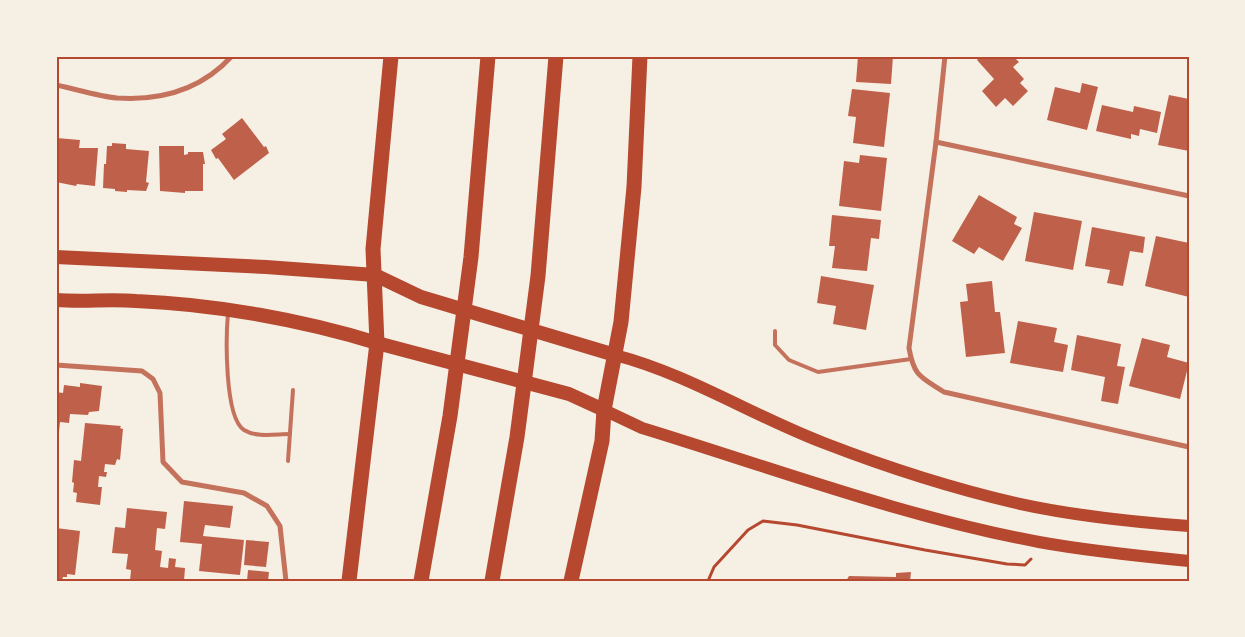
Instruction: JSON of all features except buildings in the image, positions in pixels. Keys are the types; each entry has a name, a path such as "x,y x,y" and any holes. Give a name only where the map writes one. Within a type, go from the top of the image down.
{"highway":[{"path":"349,581 377,343 373,249 391,56"},
{"path":"421,581 450,416 471,258 488,56"},
{"path":"492,581 517,437 538,276 556,56"},
{"path":"571,581 602,441 604,410 621,322 634,187 640,56"},
{"path":"56,257 266,266 375,275 421,297 615,355"},
{"path":"56,300 135,300 228,310 346,334 569,394 604,410"}],"main road":[{"path":"615,355 718,395 824,443 901,471 957,488 1017,503 1071,512 1189,526"},
{"path":"604,410 642,428 885,504 964,525 1037,541 1092,550 1189,561"}],"street":[{"path":"56,84 116,98 158,97 194,87 220,70 232,56"},
{"path":"945,56 936,142 909,348 911,359 918,375 944,392 1189,447"},
{"path":"936,142 1189,196"},
{"path":"56,365 142,371 153,379 160,393 163,462 182,482 244,493 267,506 280,526 286,581"}],"lane":[{"path":"228,310 226,334 228,371 232,409 235,419 244,430 259,435 290,434"},
{"path":"775,331 775,345 789,360 818,372 911,359"},
{"path":"288,461 293,390"}],"path":[{"path":"708,581 714,567 748,530 763,521 797,524 925,550 1007,564 1025,565 1031,559"}]}
